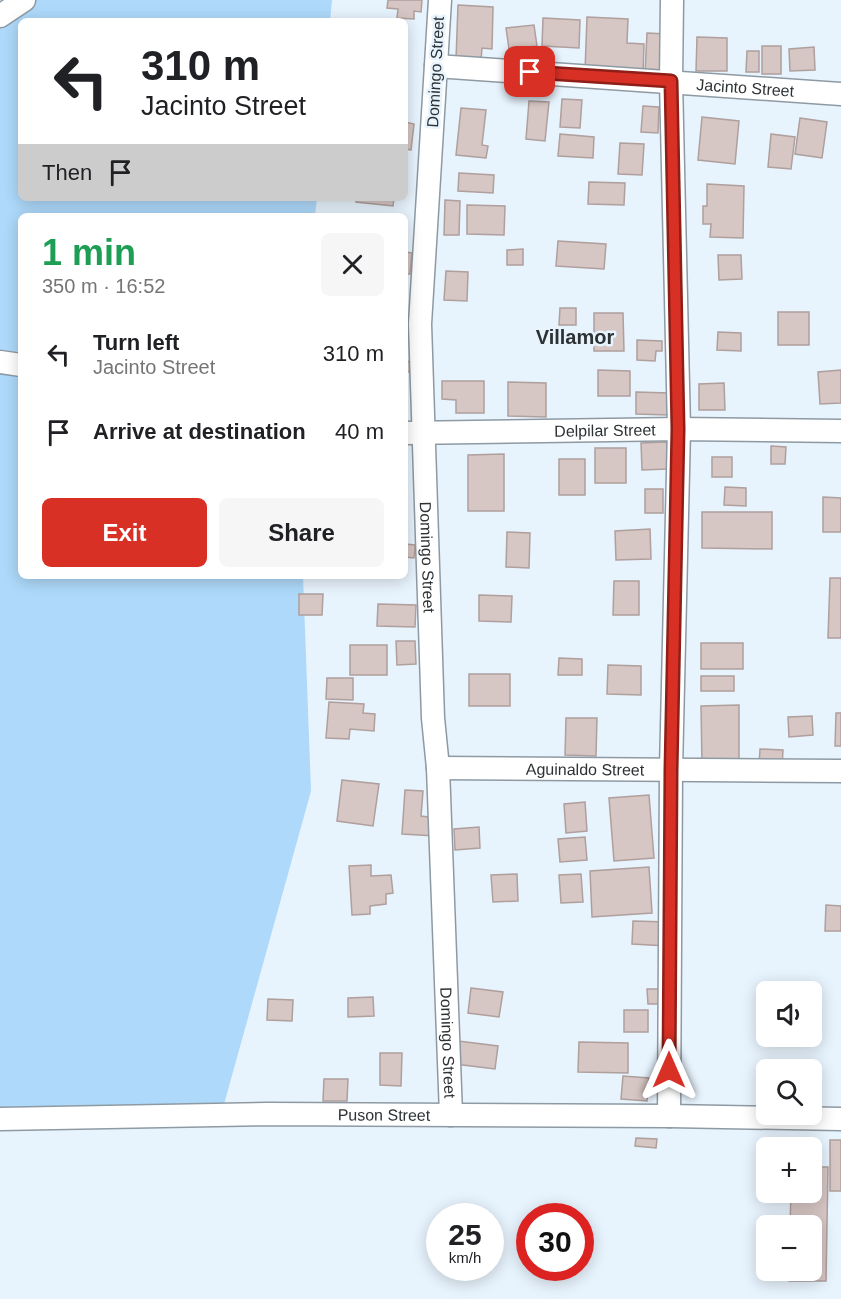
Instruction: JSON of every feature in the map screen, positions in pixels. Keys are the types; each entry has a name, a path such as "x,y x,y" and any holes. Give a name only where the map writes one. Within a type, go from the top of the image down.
{"street":[{"path":"0,16 24,0"},
{"name":"Domingo Street","path":"440,0 414,432 438,768 451,1115"},
{"path":"669,1116 671,770 678,429 671,81 672,0"},
{"name":"Jacinto Street","path":"436,66 841,94"},
{"path":"0,362 18,365"},
{"name":"Delpilar Street","path":"414,432 841,430"},
{"name":"Aguinaldo Street","path":"438,768 841,771"},
{"name":"Puson Street","path":"0,1119 268,1114 841,1119"}],"shaded area":[{"path":"24,0 332,0 330,18 18,18 18,201 317,201 315,213 18,213 18,579 303,579 311,791 221,1115 0,1117 0,17"}],"building":[{"path":"388,0 422,0 421,12 414,11 414,19 397,18 398,9 387,8"},
{"path":"458,5 493,7 492,49 482,48 481,60 456,59"},
{"path":"587,17 628,19 627,43 644,44 643,74 585,71"},
{"path":"543,18 580,20 579,48 542,46"},
{"path":"534,25 537,46 509,49 506,28"},
{"path":"647,33 666,34 664,75 645,74"},
{"path":"697,37 727,38 727,71 696,71"},
{"path":"762,46 781,46 781,74 762,74"},
{"path":"814,47 815,70 790,71 789,49"},
{"path":"747,51 759,51 759,72 746,72"},
{"path":"562,99 582,100 580,128 560,127"},
{"path":"529,101 549,102 545,141 526,139"},
{"path":"643,106 659,107 658,133 641,132"},
{"path":"461,108 486,110 482,145 488,146 486,158 456,155"},
{"path":"702,117 739,121 735,164 698,160"},
{"path":"800,118 827,122 822,158 795,154"},
{"path":"408,123 414,124 411,150 408,150"},
{"path":"560,134 594,137 593,158 558,156"},
{"path":"771,134 795,137 791,169 768,167"},
{"path":"620,143 644,144 642,175 618,174"},
{"path":"459,173 494,175 493,193 458,191"},
{"path":"589,182 625,183 624,205 588,204"},
{"path":"707,184 744,186 743,238 710,237 711,224 703,224 703,206 707,206"},
{"path":"445,200 460,201 459,235 444,235"},
{"path":"356,201 394,201 393,206"},
{"path":"467,205 505,206 504,235 467,234"},
{"path":"558,241 606,244 604,269 556,266"},
{"path":"523,249 523,265 507,265 507,250"},
{"path":"408,252 412,253 410,274 408,274"},
{"path":"718,255 741,255 742,279 719,280"},
{"path":"446,271 468,272 467,301 444,300"},
{"path":"560,308 576,308 576,325 559,325"},
{"path":"778,312 809,312 809,345 778,345"},
{"path":"594,313 623,313 624,351 594,351"},
{"path":"718,332 741,333 741,351 717,350"},
{"path":"637,340 662,341 662,351 656,351 655,361 637,360"},
{"path":"408,361 412,362 410,372 408,372"},
{"path":"598,370 630,371 630,396 598,396"},
{"path":"841,370 841,403 820,404 818,372"},
{"path":"442,381 484,381 484,413 456,413 456,400 442,399"},
{"path":"508,382 546,383 546,417 508,416"},
{"path":"724,383 725,410 699,410 699,384"},
{"path":"636,392 669,393 668,415 636,414"},
{"path":"667,442 667,469 642,470 641,443"},
{"path":"771,446 786,447 785,464 771,464"},
{"path":"595,448 626,448 626,483 595,483"},
{"path":"504,454 504,511 468,511 468,455"},
{"path":"712,457 732,457 732,477 712,477"},
{"path":"559,459 585,459 585,495 559,495"},
{"path":"725,487 746,488 746,506 724,505"},
{"path":"645,489 663,489 663,513 645,513"},
{"path":"823,497 841,498 841,532 823,532"},
{"path":"702,512 772,512 772,549 702,548"},
{"path":"650,529 651,559 616,560 615,531"},
{"path":"507,532 530,533 529,568 506,567"},
{"path":"408,544 415,545 414,558 408,557"},
{"path":"830,578 841,578 841,638 828,638"},
{"path":"614,581 639,581 639,615 613,615"},
{"path":"299,594 323,594 322,615 299,615"},
{"path":"479,595 512,596 511,622 479,621"},
{"path":"378,604 416,605 415,627 377,626"},
{"path":"396,641 415,641 416,664 397,665"},
{"path":"701,643 743,643 743,669 701,669"},
{"path":"350,645 387,645 387,675 350,675"},
{"path":"559,658 582,659 582,675 558,675"},
{"path":"608,665 641,666 641,695 607,694"},
{"path":"469,674 510,674 510,706 469,706"},
{"path":"701,676 734,676 734,691 701,691"},
{"path":"327,678 353,678 353,700 326,699"},
{"path":"329,702 364,704 363,713 375,714 374,731 350,729 349,739 326,738"},
{"path":"739,705 739,764 702,765 701,706"},
{"path":"836,713 841,713 841,746 835,746"},
{"path":"812,716 813,735 789,737 788,717"},
{"path":"566,718 597,718 596,756 565,755"},
{"path":"760,749 783,750 782,767 759,765"},
{"path":"342,780 379,784 373,826 337,821"},
{"path":"405,790 423,791 421,816 436,818 435,836 402,834"},
{"path":"649,795 654,858 614,861 609,798"},
{"path":"585,802 587,831 566,833 564,804"},
{"path":"479,827 480,848 455,850 454,829"},
{"path":"585,837 587,860 560,862 558,839"},
{"path":"371,865 371,876 391,875 393,893 386,894 386,904 370,906 370,914 352,915 349,866"},
{"path":"649,867 652,913 592,917 590,871"},
{"path":"517,874 518,901 493,902 491,875"},
{"path":"581,874 583,902 561,903 559,875"},
{"path":"826,905 841,906 841,931 825,931"},
{"path":"633,921 668,922 667,946 632,944"},
{"path":"471,988 503,992 499,1017 468,1013"},
{"path":"647,989 666,989 666,1004 648,1004"},
{"path":"373,997 374,1016 348,1017 348,998"},
{"path":"268,999 293,1000 292,1021 267,1020"},
{"path":"624,1010 648,1010 648,1032 624,1032"},
{"path":"458,1041 498,1046 495,1069 455,1064"},
{"path":"579,1042 628,1043 628,1073 578,1072"},
{"path":"380,1053 402,1053 401,1086 380,1085"},
{"path":"623,1076 649,1078 647,1101 621,1099"},
{"path":"324,1079 348,1079 347,1101 323,1101"},
{"path":"636,1138 657,1139 656,1148 635,1146"},
{"path":"830,1140 841,1140 841,1191 830,1191"},
{"path":"822,1167 828,1167 826,1281 822,1281 822,1215 790,1215 791,1203 822,1203"}],"district":[{"name":"Villamor","path":"575,337"}],"route":[{"path":"530,72 671,81 678,429 671,770 669,1070"}]}
